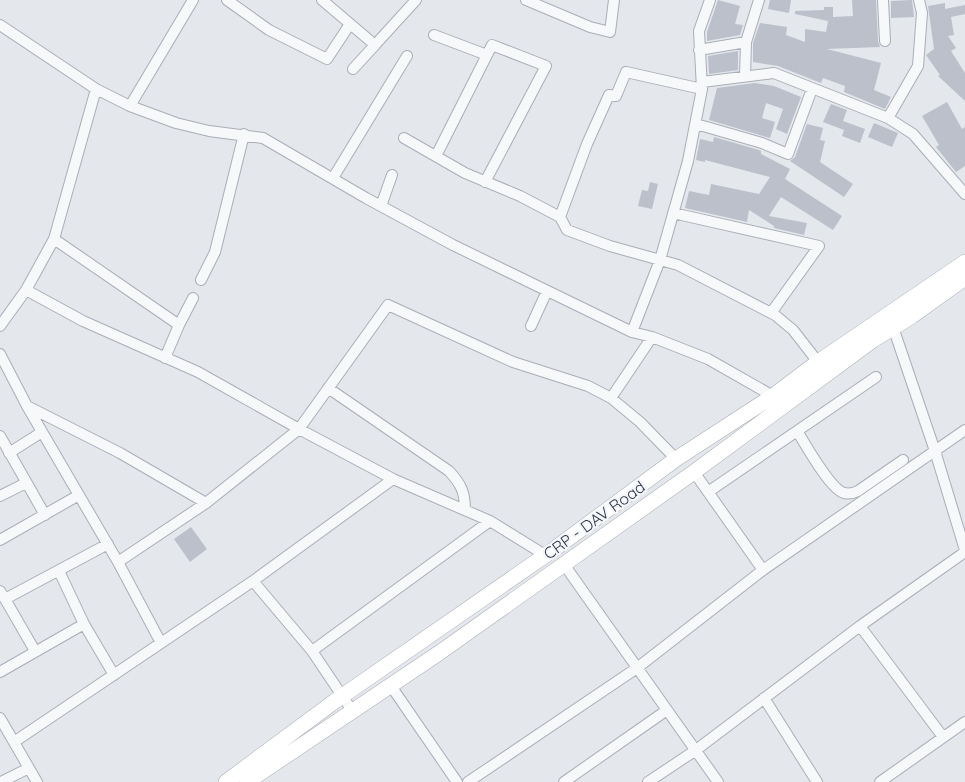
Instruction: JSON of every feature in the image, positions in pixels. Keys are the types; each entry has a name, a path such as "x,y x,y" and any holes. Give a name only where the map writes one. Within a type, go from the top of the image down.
{"street":[{"path":"130,106 192,0"},
{"path":"227,0 269,30 327,59 350,24"},
{"path":"322,0 375,45"},
{"path":"353,69 416,0"},
{"path":"526,0 590,27 610,32 614,0"},
{"path":"632,332 660,260 688,161 702,85 699,31 710,0"},
{"path":"745,76 746,42 759,0"},
{"path":"883,0 885,41"},
{"path":"888,117 918,66 922,13 919,0"},
{"path":"0,25 96,89 130,106 176,123 209,131 263,138 381,206 453,244 632,332 652,337 708,359 773,396"},
{"path":"434,35 487,55"},
{"path":"699,50 746,42"},
{"path":"436,156 492,45 546,66 484,182"},
{"path":"333,178 407,56"},
{"path":"560,217 587,144 609,95 616,96 626,72 702,85 745,76 774,73 888,117 913,134 965,194"},
{"path":"0,326 26,290 54,239 96,89"},
{"path":"696,124 762,143 788,154 812,89"},
{"path":"201,280 215,252 244,134"},
{"path":"404,138 465,173 520,196 560,217 567,230 678,265 771,313 793,330 818,362"},
{"path":"381,206 392,175"},
{"path":"673,213 819,246 771,313"},
{"path":"54,239 178,325"},
{"name":"CRP - DAV Road","path":"226,782 343,695 545,555 676,459 773,396 818,362 965,262"},
{"name":"CRP - DAV Road","path":"247,782 391,686 694,472 873,340 965,278"},
{"path":"26,290 83,321 198,372 393,479 490,521 545,555"},
{"path":"531,326 547,291"},
{"path":"165,358 178,325 193,298"},
{"path":"118,562 206,503 299,429 388,305 513,362 588,386 611,398 640,422 676,459"},
{"path":"648,782 696,750 860,626 965,551 935,451 893,327"},
{"path":"611,398 652,337"},
{"path":"0,354 27,406 108,544 161,643"},
{"path":"708,492 876,377"},
{"path":"328,388 448,471 460,482 465,493 465,510"},
{"path":"27,406 120,453 206,503"},
{"path":"468,782 637,668 763,570 965,430"},
{"path":"797,431 833,485 844,493 858,491 903,460"},
{"path":"9,453 42,432"},
{"path":"0,437 45,515"},
{"path":"694,472 763,570"},
{"path":"14,742 253,581 393,479"},
{"path":"0,496 27,483"},
{"path":"0,540 79,495"},
{"path":"625,497 635,514"},
{"path":"312,651 490,521"},
{"path":"35,651 3,595 58,571 108,544"},
{"path":"563,563 718,782"},
{"path":"58,571 84,624 114,675"},
{"path":"253,581 312,651 353,712"},
{"path":"0,672 84,624"},
{"path":"860,626 944,737"},
{"path":"391,686 457,782"},
{"path":"764,698 817,782"},
{"path":"564,782 667,710"},
{"path":"0,718 37,782"},
{"path":"880,782 965,722"},
{"path":"1,782 29,768"}],"building":[{"path":"718,0 740,6 735,24 743,25 740,35 707,41 707,32"},
{"path":"770,0 791,0 789,13 768,9"},
{"path":"852,0 876,0 880,47 827,49 881,63 874,90 891,97 885,109 844,92 845,86 823,78 821,83 778,66 753,62 753,43 760,23 787,27 786,35 805,42 805,29 826,32 828,21 795,14 795,11 824,10 824,7 833,7 833,17 853,16"},
{"path":"912,0 914,17 891,18 891,1"},
{"path":"945,3 945,9 965,5 965,14 951,17 954,35 948,36 956,48 951,51 965,73 965,101 938,76 940,75 926,55 934,49 928,6"},
{"path":"738,51 738,70 709,74 708,56"},
{"path":"755,83 774,86 801,97 787,134 776,129 783,109 766,103 762,118 775,122 770,138 709,120 717,88"},
{"path":"947,102 962,129 965,127 965,166 956,172 936,147 939,145 922,116"},
{"path":"831,104 847,110 843,121 865,129 860,143 842,136 844,130 823,122"},
{"path":"874,123 898,133 892,147 868,137"},
{"path":"807,124 823,128 820,140 825,141 820,162 853,184 844,197 790,161 795,157"},
{"path":"714,137 759,150 761,154 790,169 785,179 842,216 833,230 781,197 769,216 807,223 804,235 774,228 749,210 747,222 685,208 689,191 709,195 711,184 759,194 770,177 705,160 705,162 696,160 700,139 713,142"},
{"path":"650,182 658,184 652,209 638,206 642,190 648,191"},
{"path":"191,527 207,549 190,562 174,539"}]}
